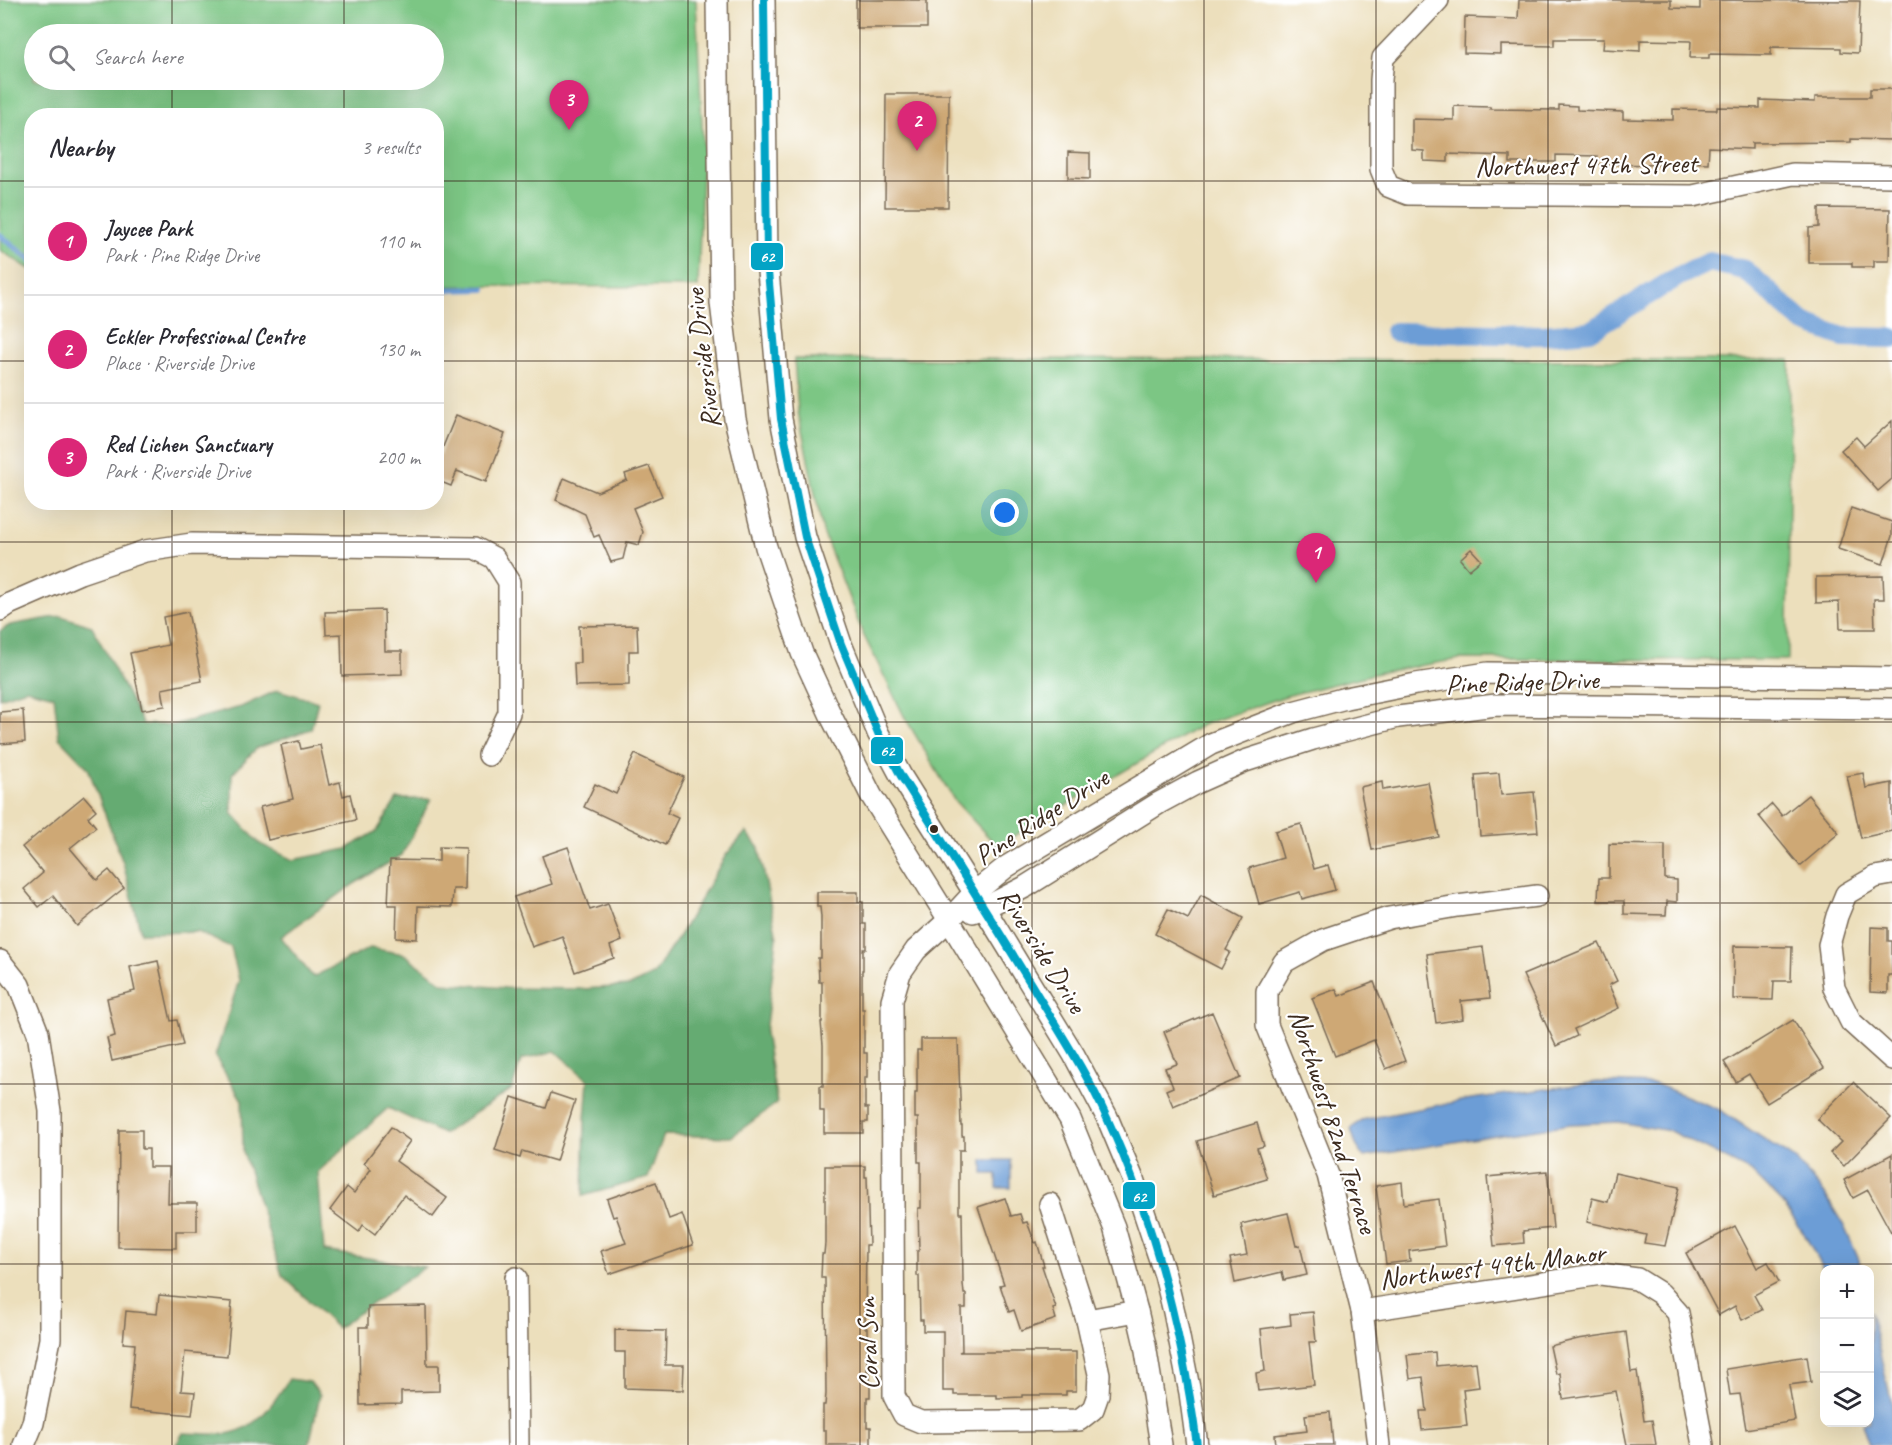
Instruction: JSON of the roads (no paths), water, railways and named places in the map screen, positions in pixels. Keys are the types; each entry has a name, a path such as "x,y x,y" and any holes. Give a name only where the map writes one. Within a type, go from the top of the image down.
{"street":[{"name":"Riverside Drive","path":"717,0 722,303 735,419 766,547 802,653 871,795 1070,1119 1114,1227 1149,1366 1161,1445"},
{"name":"Riverside Drive","path":"764,0 767,260 780,419 805,537 841,644 878,733 901,776 1074,1054 1107,1117 1133,1179 1165,1275 1190,1393 1197,1445"},
{"name":"Northwest 47th Street","path":"1438,0 1383,58 1381,169 1388,186 1408,194 1693,196 1792,174 1892,176"},
{"path":"0,610 80,573 146,551 192,544 474,548 494,558 508,582 508,713 489,755"},
{"name":"Pine Ridge Drive","path":"979,901 1006,867 1211,744 1293,712 1346,698 1416,684 1488,674 1892,678"},
{"name":"Pine Ridge Drive","path":"949,920 979,901 1026,887 1159,803 1198,782 1245,761 1302,742 1398,717 1496,705 1892,709"},
{"path":"1892,874 1875,877 1846,894 1836,916 1829,945 1834,988 1851,1022 1892,1059"},
{"name":"Northwest 82nd Terrace","path":"1379,1445 1362,1311 1328,1175 1267,1025 1267,991 1284,962 1323,940 1389,918 1457,906 1537,896"},
{"name":"Coral Sun","path":"949,920 916,950 900,973 892,1000 894,1396 904,1415 921,1422 1079,1420 1093,1409 1098,1395 1099,1374 1087,1320 1050,1204"},
{"path":"0,961 19,985 39,1033 50,1111 50,1339 33,1423 24,1445"},
{"name":"Northwest 49th Manor","path":"1362,1311 1601,1274 1637,1279 1661,1294 1678,1313 1703,1445"},
{"path":"516,1278 518,1445"},
{"path":"1087,1320 1137,1311"}],"water":[{"path":"1598,1082 1656,1084 1720,1110 1796,1160 1824,1193 1844,1226 1860,1265 1821,1265 1783,1203 1752,1172 1670,1131 1619,1122 1571,1124 1364,1157 1356,1145 1351,1129 1361,1120 1471,1099"},
{"path":"983,1160 1011,1160 1011,1188 997,1188 997,1174 983,1174"},
{"path":"1874,1328 1892,1404 1892,1445 1869,1445 1863,1427 1874,1427"}],"waterway":[{"path":"0,235 24,254"},
{"path":"1395,332 1543,335 1590,331 1679,276 1709,262 1745,270 1803,322 1843,337 1892,338"},
{"path":"444,290 484,289"}],"place":[{"name":"Red Lichen Sanctuary","path":"569,130"},
{"name":"Eckler Professional Centre","path":"917,151"},
{"name":"Jaycee Park","path":"1316,583"}]}
